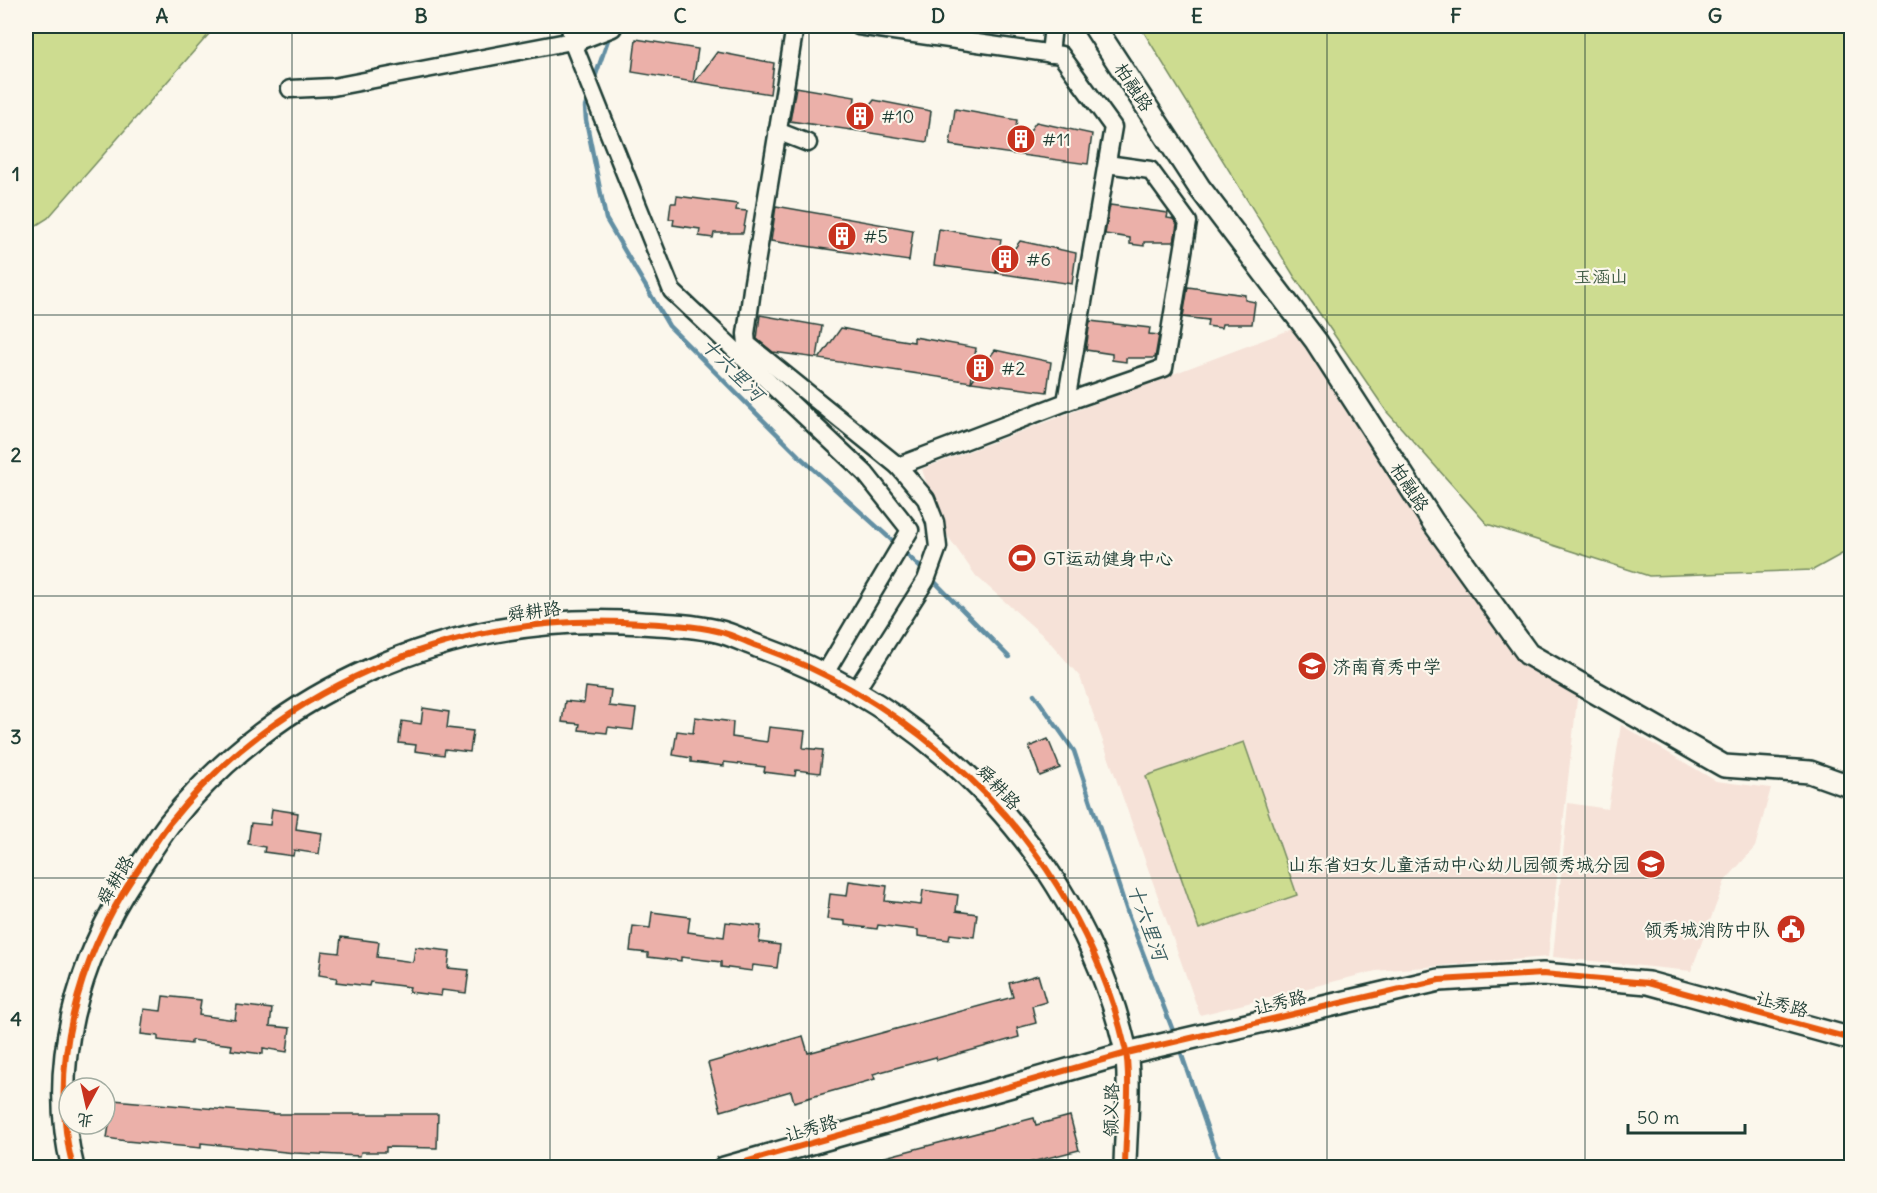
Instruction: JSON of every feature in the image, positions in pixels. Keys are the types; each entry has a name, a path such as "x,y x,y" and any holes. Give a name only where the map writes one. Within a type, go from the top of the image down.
{"street":[{"path":"290,89 333,87 610,26"},
{"path":"795,26 746,334 747,344 898,466 926,499 934,522 938,546 928,574 855,692"},
{"path":"858,26 1061,55 1113,128 1066,402"},
{"path":"1050,54 1053,26"},
{"name":"柏融路","path":"1094,26 1198,187 1316,341 1433,522 1528,654 1724,766 1810,772 1851,787"},
{"path":"571,33 672,291 865,473 910,530 824,675"},
{"path":"777,131 808,143"},
{"path":"898,466 1066,402 1164,368 1188,222 1150,170 1107,164"},
{"name":"舜耕路","path":"74,1167 66,1139 62,1083 69,1029 84,977 98,942 122,894 169,824 206,783 291,712 339,682 389,659 521,626 564,622 663,624 717,631 796,660 855,692 916,731 995,802 1054,878 1077,918 1107,985 1126,1053"},
{"name":"让秀路","path":"724,1167 1148,1047 1439,980 1543,974 1648,983 1851,1040"},
{"name":"领义路","path":"1125,1167 1126,1053"}],"shaded area":[{"name":"济南育秀中学","path":"1292,329 1336,389 1402,497 1471,594 1578,691 1548,957 1376,971 1200,1015 1080,677 1048,640 976,576 940,525 922,469"},
{"name":"山东省妇女儿童活动中心幼儿园领秀城分园","path":"1621,725 1716,781 1771,788 1755,847 1725,881 1691,971 1553,957 1568,803 1608,809"}],"green space":[{"path":"26,26 216,26 48,218 26,232"},
{"name":"玉涵山","path":"1140,26 1851,26 1851,549 1813,570 1649,576 1487,524 1387,412 1294,276"},
{"path":"1244,742 1297,895 1199,929 1146,776"}],"building":[{"path":"636,39 698,49 693,82 632,72"},
{"path":"717,52 774,63 770,94 695,82"},
{"path":"796,87 855,97 851,130 790,121"},
{"path":"874,100 931,111 927,142 852,130"},
{"path":"955,109 1017,120 1012,154 950,145"},
{"path":"1036,122 1092,134 1088,164 1013,154"},
{"path":"677,196 737,204 736,210 747,211 743,233 714,233 713,238 699,236 700,229 673,225 674,219 669,219 671,203 676,203"},
{"path":"1110,205 1168,213 1167,218 1173,219 1177,224 1174,242 1144,242 1144,246 1130,244 1130,238 1105,234"},
{"name":"#5","path":"776,206 913,230 909,261 771,241"},
{"path":"939,229 1001,239 996,273 934,265"},
{"path":"1020,241 1076,253 1072,284 996,273"},
{"path":"1188,287 1245,295 1245,300 1255,302 1252,324 1222,324 1221,328 1207,326 1208,320 1183,317"},
{"path":"760,315 822,326 817,358 773,352 757,339"},
{"path":"1090,321 1150,328 1149,334 1159,335 1155,358 1126,358 1126,362 1112,360 1112,354 1086,350"},
{"path":"841,328 914,342 914,337 976,348 971,382 819,359"},
{"path":"995,350 1051,362 1047,392 971,382"},
{"path":"586,687 611,690 609,706 636,709 633,730 608,727 607,733 579,730 580,724 562,722 565,701 584,703"},
{"path":"423,708 449,712 447,728 473,731 470,752 445,749 444,755 415,751 416,745 399,743 402,721 421,724"},
{"path":"695,717 733,722 732,737 767,742 769,727 805,731 803,748 823,750 820,773 796,770 795,776 764,772 765,767 724,762 724,766 691,762 691,758 673,755 677,731 693,733"},
{"path":"1048,739 1060,768 1040,776 1029,747"},
{"path":"272,809 298,813 296,829 322,833 319,854 294,850 293,856 264,852 265,847 248,844 251,823 270,825"},
{"path":"849,881 887,886 885,901 921,905 923,890 958,895 956,911 977,914 974,937 950,934 949,940 918,936 918,930 878,925 877,929 845,925 845,921 827,919 830,894 847,896"},
{"path":"652,912 690,917 688,932 724,937 726,922 761,926 759,942 780,945 777,968 753,965 752,971 721,967 721,962 681,957 681,961 648,957 648,953 630,951 633,926 650,928"},
{"path":"341,937 379,942 377,957 413,962 415,947 450,951 448,968 469,970 466,993 442,990 441,996 409,992 410,987 370,982 369,986 336,982 337,978 319,975 322,951 339,953"},
{"path":"1038,975 1046,1002 1032,1006 1036,1023 1017,1028 1019,1037 937,1060 936,1057 873,1074 875,1079 794,1102 791,1091 721,1111 708,1063 803,1036 808,1053 1013,997 1009,983"},
{"path":"163,996 201,1000 199,1015 235,1020 237,1005 272,1009 270,1026 290,1028 287,1052 263,1048 263,1054 231,1050 232,1045 191,1040 191,1044 158,1040 158,1036 141,1034 144,1009 161,1011"},
{"path":"117,1100 275,1114 438,1114 437,1148 386,1147 386,1152 361,1152 360,1156 295,1153 201,1143 201,1148 107,1138 107,1136 117,1136"},
{"path":"1070,1116 1079,1150 1012,1167 863,1167 862,1163 1034,1118 1036,1125"}],"waterway":[{"name":"十六里河","path":"593,83 610,34"},
{"name":"十六里河","path":"589,96 585,107 586,120 606,219 669,326 801,458 896,544"},
{"name":"十六里河","path":"902,550 924,571"},
{"name":"十六里河","path":"930,577 1009,657"},
{"name":"十六里河","path":"1034,694 1074,751 1128,914 1175,1036"},
{"name":"十六里河","path":"1179,1047 1221,1168"}],"cycle path":[{"path":"73,1168 66,1130 64,1091 66,1053 83,978 115,907 135,874 169,824 212,776 261,734 315,698 372,669 432,647 495,631 559,623 623,622 682,626 722,632 831,678 877,705 921,736 975,783 1005,815 1057,885 1079,923 1098,963 1113,1004 1127,1059 1125,1168"},
{"path":"724,1168 1127,1053 1439,980 1543,974 1648,983 1852,1039"}],"place":[{"name":"#10","path":"860,116"},
{"name":"#11","path":"1021,139"},
{"name":"#5","path":"842,236"},
{"name":"#6","path":"1005,259"},
{"name":"#2","path":"980,368"},
{"name":"GT运动健身中心","path":"1022,558"},
{"name":"济南育秀中学","path":"1312,666"},
{"name":"山东省妇女儿童活动中心幼儿园领秀城分园","path":"1651,864"},
{"name":"领秀城消防中队","path":"1791,929"}]}
